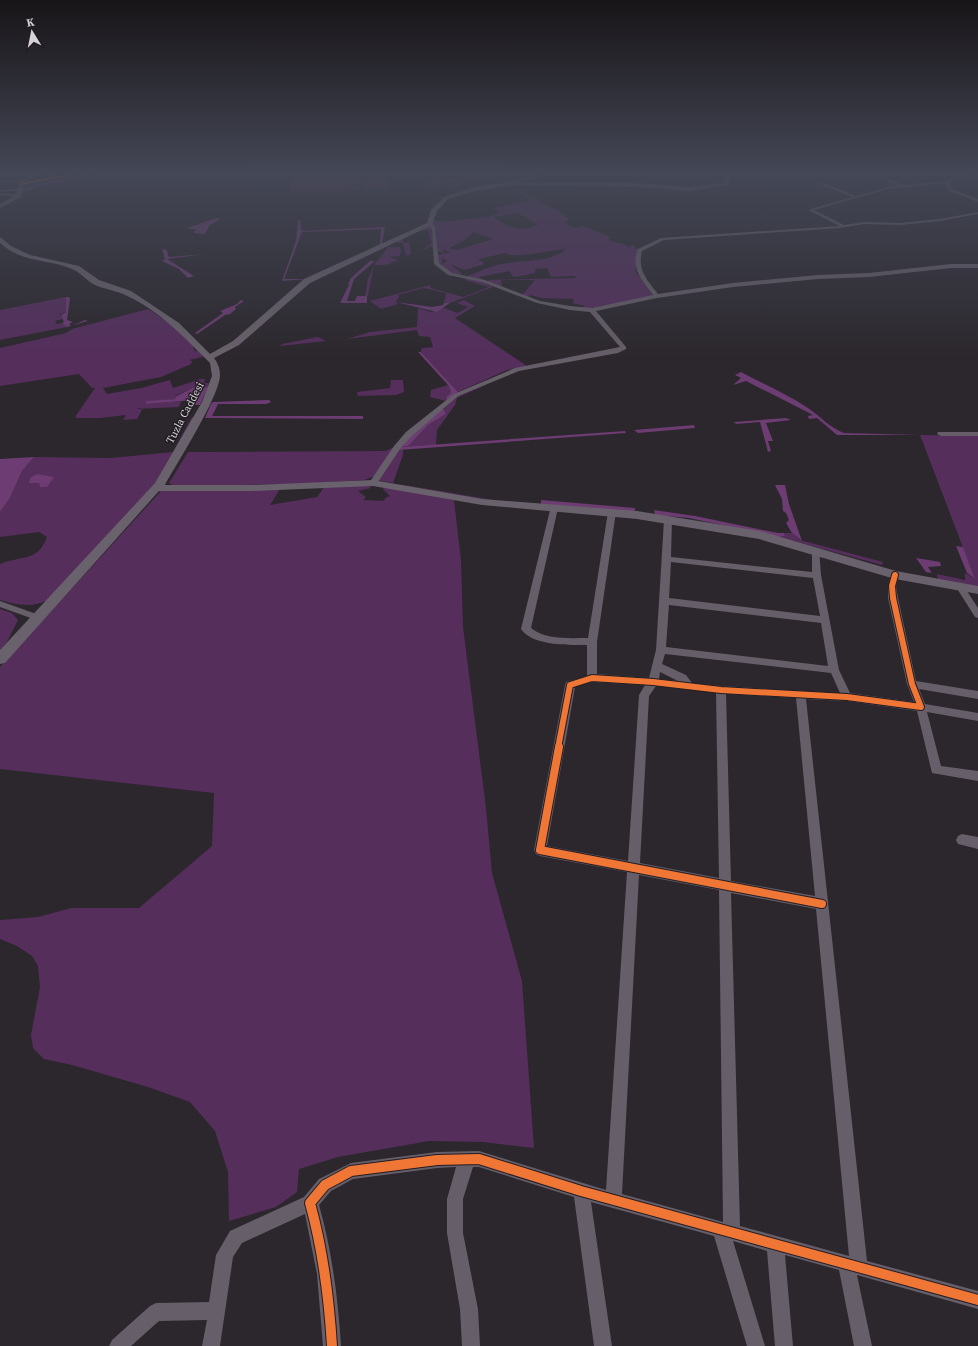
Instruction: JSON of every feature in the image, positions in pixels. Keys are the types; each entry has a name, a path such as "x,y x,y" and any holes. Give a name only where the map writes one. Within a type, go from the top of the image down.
{"street":[{"path":"209,357 220,353 236,343 307,281 409,234"},
{"path":"434,234 437,264 444,271 483,281 547,304 592,310 657,296 781,280 869,275 951,266 978,266"},
{"path":"657,296 639,273 637,258 640,250 663,239 736,234"},
{"name":"Tuzla Caddesi","path":"0,239 9,247 28,256 73,267 101,284 132,295 176,325 209,357 214,364 216,376 207,402 157,488 0,659"},
{"path":"373,482 409,434 435,414 456,395 517,369 618,351 624,348 592,310"},
{"path":"941,434 978,434"},
{"path":"157,488 251,488 373,482 482,502 612,512 760,535 816,550 895,575 978,590"},
{"path":"554,508 526,629 532,635 566,641 592,642"},
{"path":"592,678 592,642 612,512"},
{"path":"613,1200 644,695 653,682 661,650 668,520"},
{"path":"816,550 817,576 834,670 847,697"},
{"path":"667,559 817,576"},
{"path":"895,575 892,586 893,598 912,684 921,708 936,770 978,776"},
{"path":"960,587 978,615"},
{"path":"664,601 826,620"},
{"path":"0,604 39,618"},
{"path":"661,650 834,670"},
{"path":"657,666 682,678 689,686"},
{"path":"822,904 540,850 570,685 592,678 653,682 721,690 801,696 847,697 978,717"},
{"path":"912,684 978,695"},
{"path":"721,690 725,886 726,1232 756,1346"},
{"path":"801,696 822,904 852,1265 862,1346"},
{"path":"962,840 978,843"},
{"path":"467,1159 455,1199 455,1233 469,1309 471,1346"},
{"path":"211,1346 225,1255 236,1237 310,1203 325,1185 351,1171 437,1160 479,1159 581,1191 726,1232 978,1300"},
{"path":"581,1191 603,1346"},
{"path":"310,1203 319,1234 330,1310 332,1346"},
{"path":"775,1244 784,1346"},
{"path":"118,1346 156,1312 217,1311"}],"shaded area":[{"path":"297,234 301,234 284,279 307,279 282,281 296,241"},
{"path":"381,234 384,234 382,244 365,252 380,244"},
{"path":"410,234 413,234 403,239 403,243 398,243 396,240"},
{"path":"429,234 432,234 434,252 432,246 420,251 432,243"},
{"path":"436,234 472,234 463,241 449,248 457,250 493,239 479,234 603,234 611,237 608,239 613,242 624,244 629,247 633,245 639,250 635,271 653,296 592,308 580,308 585,306 572,303 574,302 573,299 542,298 530,295 528,297 522,295 535,280 501,280 502,288 487,282 489,280 576,278 574,276 551,277 547,268 535,269 535,273 516,277 512,276 510,271 479,277 482,280 465,277 497,265 550,257 566,250 562,249 522,255 508,255 506,253 478,259 485,264 464,270 450,264 462,274 456,274 440,266 447,261 442,258 442,263 439,265 438,255 450,252 445,250 442,251 445,253 438,252"},
{"path":"409,242 411,254 406,256 403,243"},
{"path":"388,247 400,247 400,256 389,257 398,260 386,265 374,265"},
{"path":"162,249 167,250 168,256 170,257 205,254 167,259 194,276 188,278 179,269 162,261 165,259"},
{"path":"370,261 375,261 354,279 347,301 355,301 357,296 367,296 367,303 340,303 351,278"},
{"path":"374,265 368,296 365,296 368,279"},
{"path":"467,278 480,281 493,287 450,303 444,303 446,293 424,288 398,295 399,297 396,302 398,304 381,309 370,301 430,285 431,288 463,297 489,287 465,280"},
{"path":"66,297 66,312 60,314 63,319 55,321 57,324 62,323 67,327 0,340 0,310"},
{"path":"66,297 69,297 70,299 67,320 73,322 69,324 71,326 67,327 62,323 64,322 61,315 66,312"},
{"path":"241,300 244,301 235,307 236,309 230,314 225,315 197,334 195,333 223,313 220,311 237,304"},
{"path":"464,300 475,306 455,318 527,366 507,370 458,392 421,352 422,348 433,347 430,337 419,336 417,330 347,339 370,332 417,327 418,308 431,312 444,308 458,313 468,307 457,303"},
{"path":"396,302 432,307 443,305 444,303 450,303 437,312"},
{"path":"148,309 174,326 191,343 195,351 198,351 203,357 189,360 192,361 191,364 161,377 103,388 107,394 141,388 170,380 173,388 201,379 205,379 204,383 209,383 208,387 192,388 175,396 177,399 146,402 146,404 181,401 179,407 141,409 142,410 137,419 123,420 126,415 100,418 75,417 95,388 92,388 79,374 0,386 0,348 66,333 72,329"},
{"path":"85,320 88,321 72,326"},
{"path":"318,337 326,341 280,346 282,344"},
{"path":"418,352 421,352 458,392 447,400 445,399 451,392 448,385"},
{"path":"741,372 800,403 825,422 844,433 920,435 837,435 817,418 809,419 808,416 813,415 746,381 733,385 741,378 735,375"},
{"path":"511,373 457,398 455,405 437,430 436,445 401,447 428,425 446,414 444,409 457,395"},
{"path":"391,380 403,380 404,392 396,395 358,396 357,392 390,388"},
{"path":"448,385 451,392 445,399 446,401 430,397 431,390"},
{"path":"208,387 200,405 192,405 193,400 146,404 146,401 176,399 175,397 192,388"},
{"path":"269,400 271,402 266,404 218,404 212,416 363,416 363,419 205,418 213,402"},
{"path":"444,409 446,414 428,425 408,446 402,446 410,436"},
{"path":"192,417 195,417 157,481 48,600 42,603 24,605 0,600 0,564 33,555 43,545 47,537 39,532 0,537 0,512 10,498 22,471 34,457 111,458 173,452"},
{"path":"786,418 791,420 766,423 773,441 768,441 771,451 768,452 760,422 736,424 734,422"},
{"path":"694,425 695,428 638,433 634,430"},
{"path":"625,431 626,433 399,450 401,447"},
{"path":"920,435 978,436 978,587 938,580 937,574 965,580 965,573 975,579"},
{"path":"397,446 375,476 364,480 301,484 174,486 169,483 188,452 385,451"},
{"path":"399,450 403,450 403,455 393,483 499,501 483,500 377,480"},
{"path":"34,457 22,471 10,498 0,512 0,459"},
{"path":"37,474 54,477 47,487 40,487 39,483 29,483 30,478"},
{"path":"368,484 371,488 358,491 366,497 363,500 384,501 385,498 390,496 383,489 384,486 454,500 461,560 463,627 486,808 492,873 522,981 534,1148 482,1142 429,1141 338,1157 299,1169 297,1192 276,1207 229,1221 228,1172 215,1131 190,1102 148,1087 72,1065 44,1059 33,1048 31,1035 40,987 38,966 32,956 17,946 0,939 0,920 38,917 71,908 139,908 212,846 214,793 0,769 0,667 161,491 280,489 270,505 317,497 325,486"},
{"path":"775,485 785,485 789,504 802,541 792,533 786,523 789,520 786,513 783,511 782,499"},
{"path":"541,500 635,508 635,513 541,504"},
{"path":"654,510 695,516 784,533 785,536 779,537 689,518 655,515"},
{"path":"784,533 792,533 800,540 883,562 882,565 779,537 785,536"},
{"path":"956,546 963,547 975,579 967,573"},
{"path":"916,558 940,562 941,566 928,567 932,573 926,572"},
{"path":"0,609 12,613 18,620 7,642 0,650"}],"cycle path":[{"path":"822,904 540,850 570,685 592,678 653,682 721,690 847,697 921,707 912,684 893,598 892,586 895,575"},
{"path":"332,1346 325,1274 319,1238 310,1203 325,1185 351,1171 437,1160 479,1159 581,1191 978,1300"}]}
